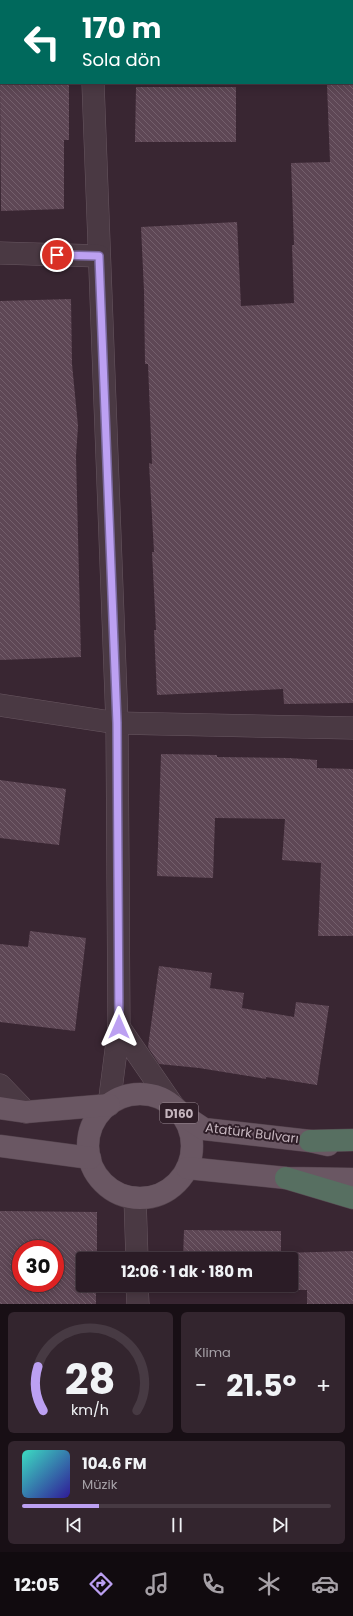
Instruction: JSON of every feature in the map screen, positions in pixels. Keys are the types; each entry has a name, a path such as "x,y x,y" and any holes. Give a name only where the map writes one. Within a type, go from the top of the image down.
{"highway":[{"path":"310,1141 353,1140"},
{"path":"286,1178 353,1198"}],"main road":[{"name":"D160","path":"140,1094 157,1097 172,1105 176,1110 183,1118 190,1134 192,1151 187,1168 177,1182 163,1193 146,1198 129,1198 113,1191 100,1180 91,1165 88,1149 90,1132 97,1116 109,1104 123,1097 140,1094"},
{"name":"D160","path":"0,1108 26,1112 109,1104"},
{"name":"Atatürk Bulvarı","path":"176,1110 204,1130 310,1141"},
{"name":"D160","path":"310,1141 353,1151"},
{"path":"0,1146 90,1158"},
{"path":"187,1168 286,1178 353,1179"}],"street":[{"path":"93,84 117,723 119,1027 109,1104"},
{"path":"0,253 99,256"},
{"path":"0,706 117,723 353,728"},
{"path":"119,1027 176,1110"},
{"path":"0,1085 26,1112"},
{"path":"135,1198 137,1252"},
{"path":"137,1292 138,1304"}],"building":[{"path":"0,84 69,84 69,140 64,140 64,209 1,211"},
{"path":"353,84 353,703 284,704 283,689 157,695 154,630 156,630 152,552 154,552 149,463 152,464 148,364 145,364 141,227 237,222 241,306 294,303 292,245 294,245 291,163 330,162 327,85"},
{"path":"136,87 236,87 236,142 135,142"},
{"path":"71,299 72,364 78,426 76,456 81,657 0,660 0,301"},
{"path":"161,754 317,760 317,768 353,769 353,936 318,936 321,863 282,860 285,819 215,818 213,878 157,876"},
{"path":"0,780 66,789 59,845 0,838"},
{"path":"30,931 86,938 75,1031 0,1022 0,944 28,947"},
{"path":"159,966 212,973 210,988 244,993 242,1008 294,1017 296,1002 329,1006 317,1085 266,1077 266,1079 199,1068 159,1064 148,1047"},
{"path":"0,1211 97,1212 97,1252 76,1252 76,1292 96,1292 96,1304 0,1304"},
{"path":"184,1230 281,1231 281,1252 183,1252"},
{"path":"353,1251 353,1304 307,1304 307,1290 298,1290 298,1253"}],"route":[{"path":"57,255 99,256 117,723 119,1027"}]}
